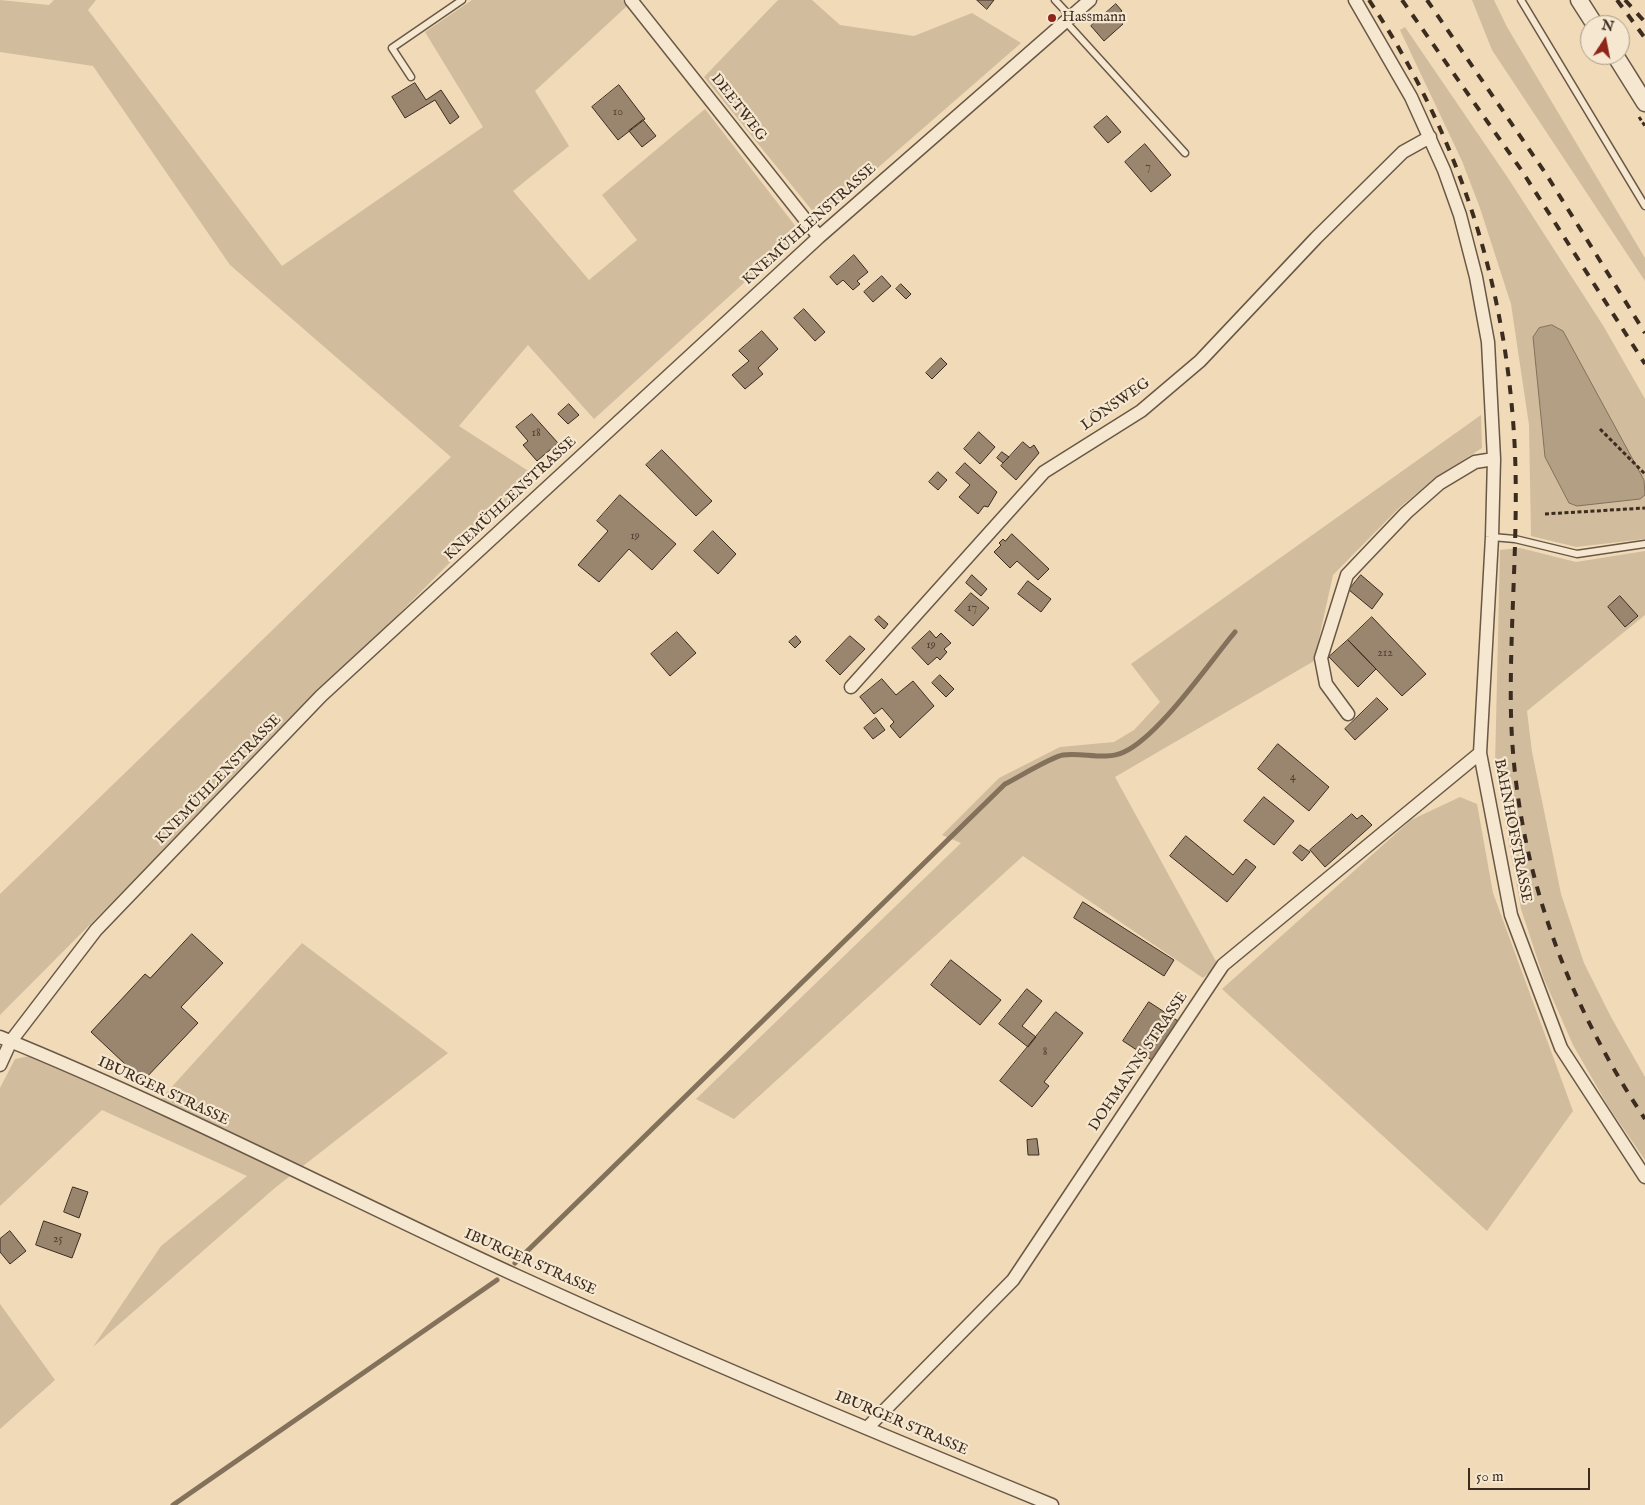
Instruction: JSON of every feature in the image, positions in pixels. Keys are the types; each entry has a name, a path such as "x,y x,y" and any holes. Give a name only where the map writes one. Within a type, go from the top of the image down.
{"street":[{"name":"DEETWEG","path":"631,0 819,237"},
{"name":"KNEMÜHLENSTRASSE","path":"0,1065 6,1039 96,930 321,696 819,237 1090,0"},
{"name":"BAHNHOFSTRASSE","path":"1354,0 1411,97 1430,136 1460,215 1476,277 1488,342 1494,459 1492,537 1480,753 1512,915 1561,1048 1645,1176"},
{"path":"1579,0 1589,15"},
{"path":"1621,65 1645,103"},
{"name":"LÖNSWEG","path":"851,687 1044,472 1141,411 1200,361 1316,238 1402,152 1430,136"},
{"path":"1348,714 1326,684 1321,658 1347,575 1406,512 1440,484 1475,462 1494,459"},
{"name":"DOHMANNS STRASSE","path":"867,1428 1013,1280 1223,965 1480,753"},
{"name":"IBURGER STRASSE","path":"6,1039 160,1107 516,1275 867,1428 1052,1505"}],"lane":[{"path":"411,77 392,48 462,0"},
{"path":"1056,0 1068,19 1185,153"},
{"path":"1521,0 1645,206"},
{"path":"1492,537 1515,539 1577,554 1645,544"}],"path":[{"path":"1600,429 1645,474"},
{"path":"1545,514 1645,508"}],"shaded area":[{"path":"0,0 49,5 54,0 96,0 88,10 282,266 483,127 425,32 472,0 622,0 627,6 535,91 569,146 513,191 589,280 637,240 602,195 705,109 800,232 594,419 528,345 459,426 536,476 0,1015 0,894 451,457 230,265 93,66 0,52"},
{"path":"778,0 812,0 840,25 914,36 972,13 1021,43 819,219 704,77"},
{"path":"1472,0 1494,0 1507,27 1645,258 1645,281 1492,50"},
{"path":"1405,27 1508,178 1604,327 1645,399 1645,539 1576,547 1531,536 1529,425 1511,304 1480,208 1462,161 1400,30"},
{"path":"1552,325 1563,331 1644,480 1645,495 1640,499 1577,506 1569,503 1545,457 1533,337 1539,328"},
{"path":"1481,415 1482,448 1435,478 1399,508 1333,575 1314,661 1115,777 1218,965 1203,978 1023,856 734,1119 696,1099 961,843 942,835 999,778 1060,747 1114,742 1134,730 1160,702 1131,664"},
{"path":"1520,548 1576,562 1645,551 1645,615 1527,711 1532,752 1561,894 1584,963 1611,1017 1645,1077 1645,1160 1608,1106 1573,1045 1544,979 1521,909 1495,766 1500,550"},
{"path":"1460,797 1477,804 1493,893 1573,1111 1487,1231 1222,989 1411,820"},
{"path":"302,943 448,1053 276,1187 93,1347 161,1246 247,1176 102,1110 0,1206 0,1088 15,1059 48,1052 159,1101"},
{"path":"0,1304 55,1380 0,1429"}],"building":[{"path":"977,0 994,0 987,9"},
{"path":"1116,4 1122,11 1116,16 1123,24 1104,41 1091,26"},
{"path":"415,83 426,100 441,90 459,117 450,124 435,100 405,118 392,97"},
{"path":"619,85 645,119 618,140 592,107"},
{"path":"1107,116 1121,132 1108,143 1094,127"},
{"path":"643,120 656,136 642,147 629,131"},
{"path":"1145,144 1171,175 1151,192 1125,162"},
{"path":"854,255 868,272 857,281 860,284 853,290 843,280 837,285 830,277"},
{"path":"882,276 891,286 873,302 864,292"},
{"path":"901,284 911,294 906,299 896,289"},
{"path":"804,309 825,332 815,341 794,318"},
{"path":"762,331 778,349 758,368 763,374 745,389 732,375 749,361 739,351"},
{"path":"941,358 947,364 932,379 926,373"},
{"path":"569,404 579,415 568,424 558,414"},
{"path":"532,414 558,443 537,461 523,445 528,441 516,427"},
{"path":"979,432 995,447 980,464 964,449"},
{"path":"1023,442 1030,448 1034,445 1039,453 1016,480 1001,466"},
{"path":"662,450 712,501 696,516 646,465"},
{"path":"1002,452 1009,457 1003,463 997,458"},
{"path":"965,463 997,492 988,507 984,506 978,514 959,497 970,485 956,473"},
{"path":"938,472 947,480 938,490 929,482"},
{"path":"620,495 676,544 652,570 629,549 599,582 578,565 608,531 597,521"},
{"path":"713,531 736,554 718,574 694,551"},
{"path":"1012,534 1049,569 1038,580 1017,561 1010,568 994,552 1001,545 999,543 1003,539 1005,541"},
{"path":"972,575 987,589 981,596 966,583"},
{"path":"1361,575 1383,594 1372,609 1349,590"},
{"path":"1028,581 1051,599 1041,612 1018,594"},
{"path":"971,593 989,608 973,626 955,611"},
{"path":"1620,596 1638,616 1625,627 1608,607"},
{"path":"879,616 888,624 884,629 875,620"},
{"path":"1372,617 1426,674 1402,696 1348,640"},
{"path":"930,631 936,638 941,633 951,643 944,649 947,652 940,660 937,657 928,665 912,648"},
{"path":"677,632 696,653 670,676 651,654"},
{"path":"796,636 801,642 795,648 789,642"},
{"path":"850,636 865,649 840,675 826,661"},
{"path":"1348,640 1376,669 1358,687 1329,657"},
{"path":"940,675 954,689 946,697 932,683"},
{"path":"882,679 896,695 913,681 934,706 900,738 890,726 894,722 882,708 874,714 860,697"},
{"path":"1377,698 1388,709 1355,740 1345,729"},
{"path":"876,718 885,730 873,739 864,728"},
{"path":"1278,744 1329,787 1309,811 1258,769"},
{"path":"1264,797 1294,821 1274,845 1244,821"},
{"path":"1352,814 1357,819 1362,815 1372,825 1325,867 1310,850"},
{"path":"1186,836 1233,875 1246,859 1256,867 1227,902 1170,856"},
{"path":"1300,845 1310,852 1302,861 1293,853"},
{"path":"1083,902 1174,960 1164,976 1074,918"},
{"path":"192,934 223,963 181,1007 198,1023 143,1081 91,1032 145,974 150,978"},
{"path":"951,960 1001,1000 980,1025 931,985"},
{"path":"1027,989 1042,1001 1022,1026 1036,1037 1028,1047 999,1024"},
{"path":"1149,1002 1178,1021 1152,1060 1123,1041"},
{"path":"1056,1012 1083,1033 1044,1082 1049,1086 1032,1107 1000,1081"},
{"path":"1037,1139 1039,1155 1028,1155 1027,1140"},
{"path":"73,1187 88,1192 79,1218 64,1212"},
{"path":"44,1221 81,1234 72,1258 36,1245"},
{"path":"10,1231 26,1251 10,1264 0,1252 0,1239"}],"waterway":[{"path":"515,1263 1005,784 1043,763 1063,755 1117,755 1138,744 1183,698 1235,632"},
{"path":"173,1505 497,1280"}],"railway":[{"path":"1369,0 1426,98 1449,149 1485,254 1507,363 1513,420 1516,494 1511,715 1522,823 1534,875 1549,926 1568,976 1590,1025 1616,1073 1645,1119"},
{"path":"1402,0 1522,171 1645,364"},
{"path":"1427,0 1546,174 1645,333"},
{"path":"1617,0 1645,38"},
{"path":"1625,0 1645,22"}],"place":[{"name":"Hassmann","path":"1052,18"}]}
